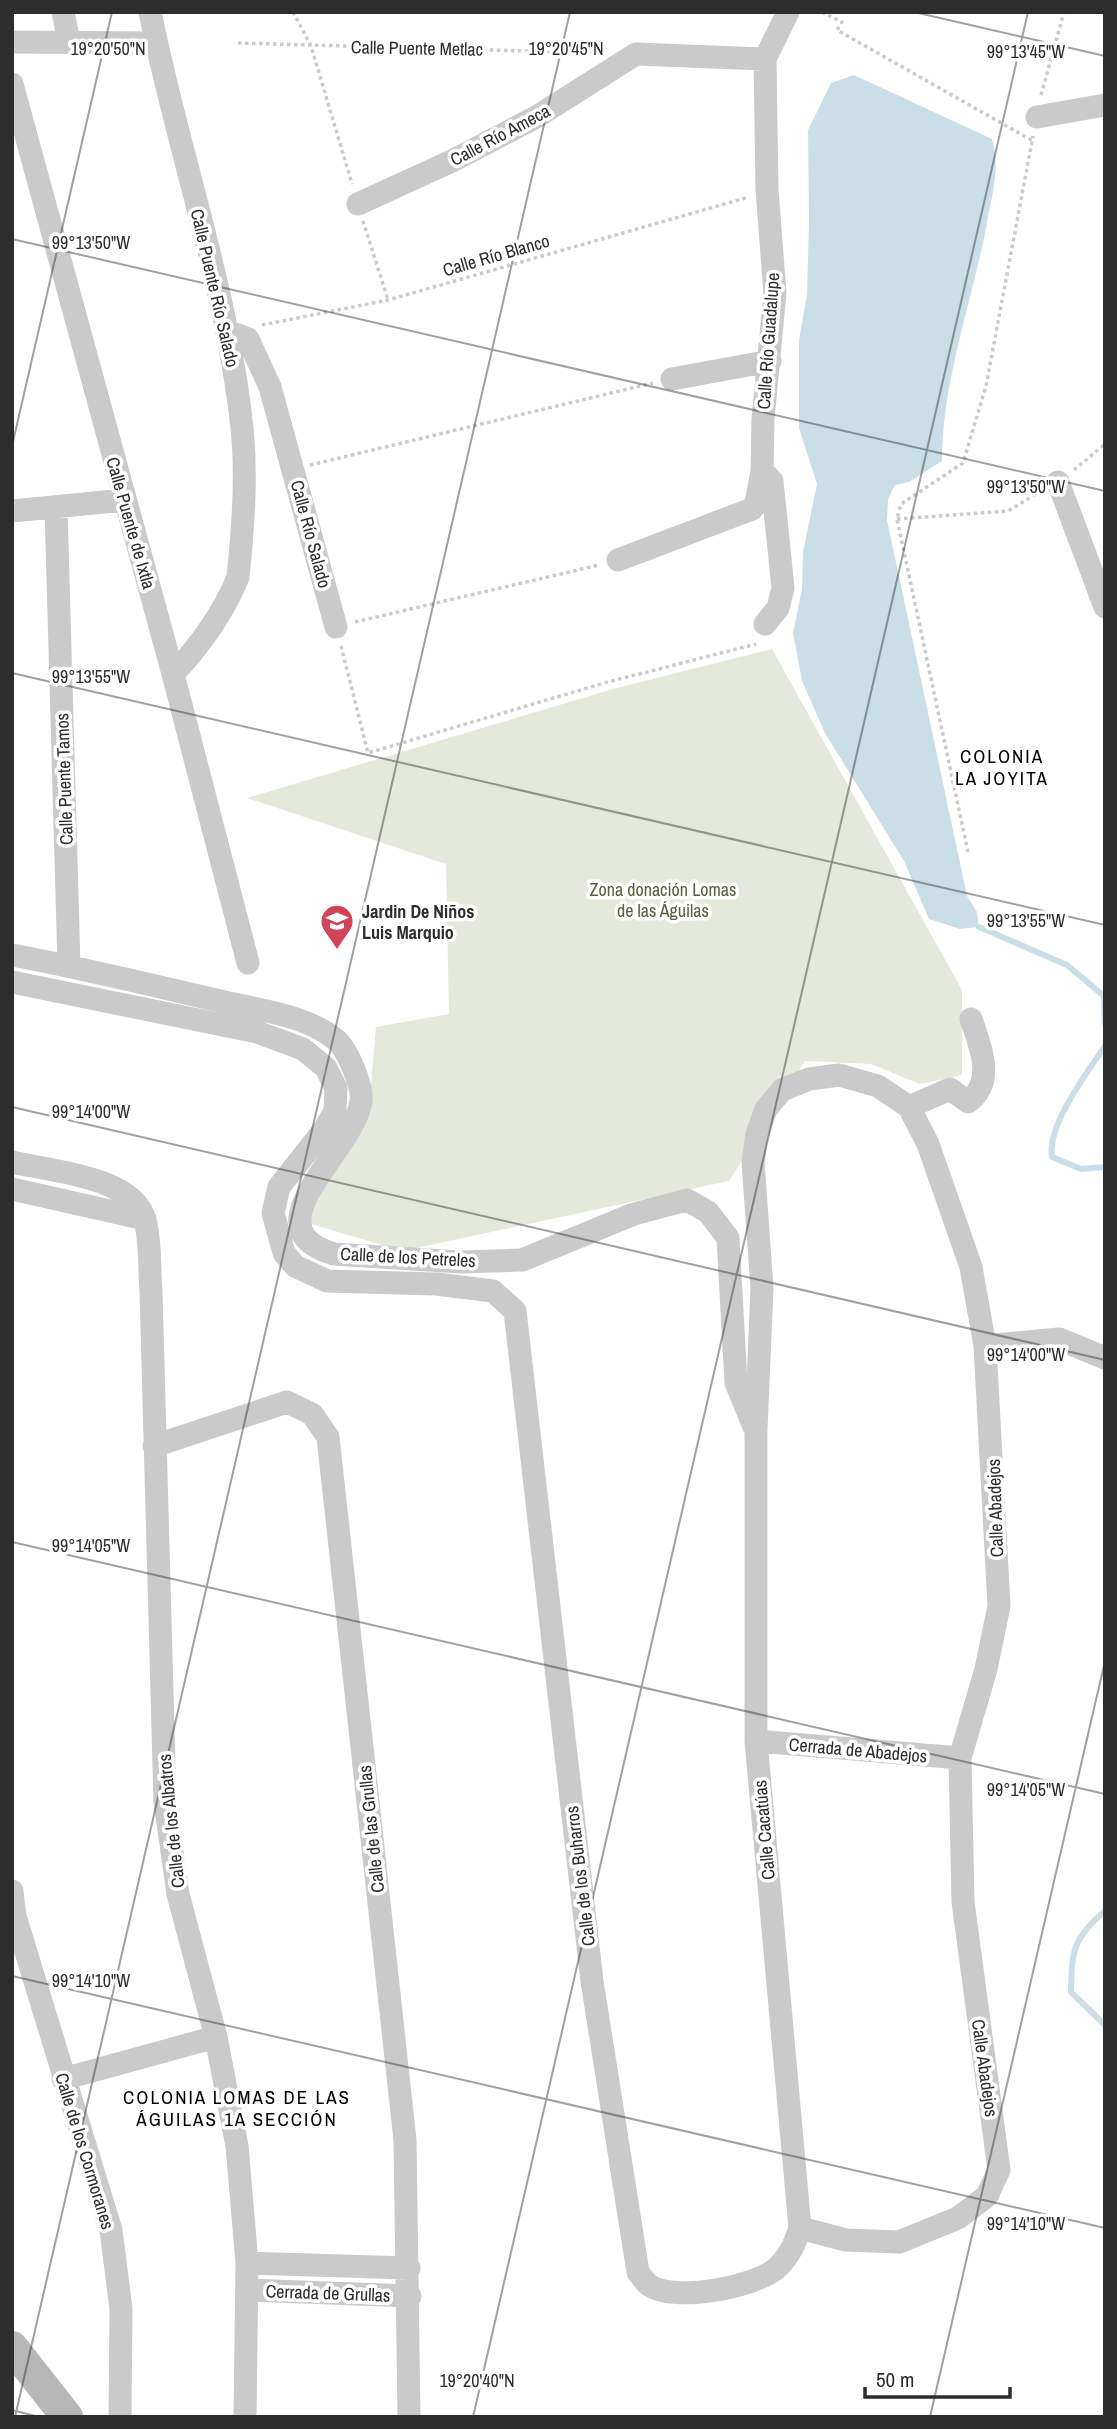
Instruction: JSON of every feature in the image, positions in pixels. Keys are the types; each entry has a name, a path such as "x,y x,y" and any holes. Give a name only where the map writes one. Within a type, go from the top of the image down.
{"main road":[{"path":"12,2347 67,2417"}],"street":[{"path":"62,12 69,42"},
{"name":"Calle Puente Río Salado","path":"150,12 228,331 242,429 243,527 238,577 191,655 173,674"},
{"name":"Calle Río Guadalupe","path":"765,624 778,608 783,588 772,481 762,471 763,419 775,293 767,190 765,59 788,12"},
{"path":"12,42 156,43"},
{"path":"636,54 765,59"},
{"name":"Calle Río Ameca","path":"358,204 452,161 538,116 636,54"},
{"name":"Calle Puente de Ixtla","path":"12,84 173,674 248,963"},
{"path":"1037,117 1105,105"},
{"name":"Calle Río Salado","path":"228,331 248,339 270,387 336,627"},
{"path":"673,379 770,361"},
{"path":"618,560 752,509 757,503 762,471"},
{"path":"1058,482 1105,607"},
{"path":"12,511 124,500"},
{"name":"Calle Puente Tamos","path":"56,508 69,966"},
{"name":"Calle de los Petreles","path":"12,955 293,1019 337,1040 359,1081 361,1101 352,1130 303,1202 298,1222 303,1240 314,1248 334,1254 460,1262 522,1260 653,1209 687,1200 708,1212 727,1238 736,1383 756,1430"},
{"name":"Calle de los Petreles","path":"12,982 257,1031 303,1049 326,1068 336,1088 335,1111 324,1130 279,1187 273,1213 284,1253 295,1266 327,1281 436,1284 493,1291"},
{"path":"909,1107 950,1088 968,1102 979,1094 985,1071 971,1018"},
{"name":"Calle Abadejos","path":"756,1430 762,1288 753,1162 757,1134 766,1109 782,1090 809,1079 839,1075 878,1086 909,1107 928,1144 971,1267 985,1346 999,1606 986,1670 960,1758 963,1902 999,2170 987,2196 958,2218 899,2242 846,2240 800,2228"},
{"path":"12,1162 113,1185 133,1199 145,1219"},
{"path":"12,1189 145,1219"},
{"name":"Calle de los Albatros","path":"145,1219 151,1291 165,1802 178,1894 216,2037 237,2146 247,2263 245,2417"},
{"name":"Calle de los Buharros","path":"493,1291 515,1311 592,1981 638,2272 649,2286 664,2290 702,2292 747,2283 778,2269 794,2247 800,2228"},
{"path":"985,1346 1059,1339 1105,1358"},
{"name":"Calle de las Grullas","path":"154,1447 287,1402 313,1414 328,1437 405,2140 410,2296 410,2417"},
{"name":"Calle Cacatúas","path":"756,1430 756,1741 800,2228"},
{"name":"Cerrada de Abadejos","path":"756,1741 960,1758"},
{"name":"Calle de los Cormoranes","path":"12,1891 15,1916 111,2230 121,2309 120,2417"},
{"path":"64,2079 216,2037"},
{"name":"Cerrada de Grullas","path":"247,2263 409,2267"},
{"name":"Cerrada de Grullas","path":"247,2290 410,2296"}],"path":[{"path":"293,12 311,46 388,300"},
{"path":"822,12 842,22 837,30 1032,141"},
{"path":"968,852 897,519 901,505 963,463 986,386 1037,117 1064,12"},
{"name":"Calle Puente Metlac","path":"238,43 636,54"},
{"name":"Calle Río Blanco","path":"228,331 388,300 767,190"},
{"path":"294,469 673,379"},
{"path":"897,519 1008,511 1058,482 1105,444"},
{"path":"618,560 336,627 368,753 604,683 767,641 765,624"}],"green space":[{"name":"Zona donación Lomas de las Águilas","path":"772,649 962,990 962,1075 920,1084 871,1064 805,1061 729,1181 402,1251 298,1220 371,1085 376,1027 449,1014 446,864 247,798 613,689"}],"water":[{"path":"854,75 992,139 995,150 992,195 952,373 943,432 942,461 909,482 895,485 888,499 887,520 967,896 977,912 979,927 960,929 929,919 904,861 825,733 802,681 793,633 802,589 803,552 817,484 799,428 799,340 807,294 808,130 831,83"}],"waterway":[{"path":"979,927 1067,965 1104,996 1105,1023"},
{"path":"1105,1046 1070,1100 1052,1144 1052,1157 1081,1169 1105,1167"},
{"path":"1105,1911 1086,1930 1076,1947 1071,1992 1105,2025"}],"place":[{"name":"Jardin De Niños Luis Marquio","path":"337,951"}],"district":[{"name":"COLONIA LA JOYITA","path":"1002,767"},
{"name":"COLONIA LOMAS DE LAS ÁGUILAS 1A SECCIÓN","path":"237,2108"}]}
